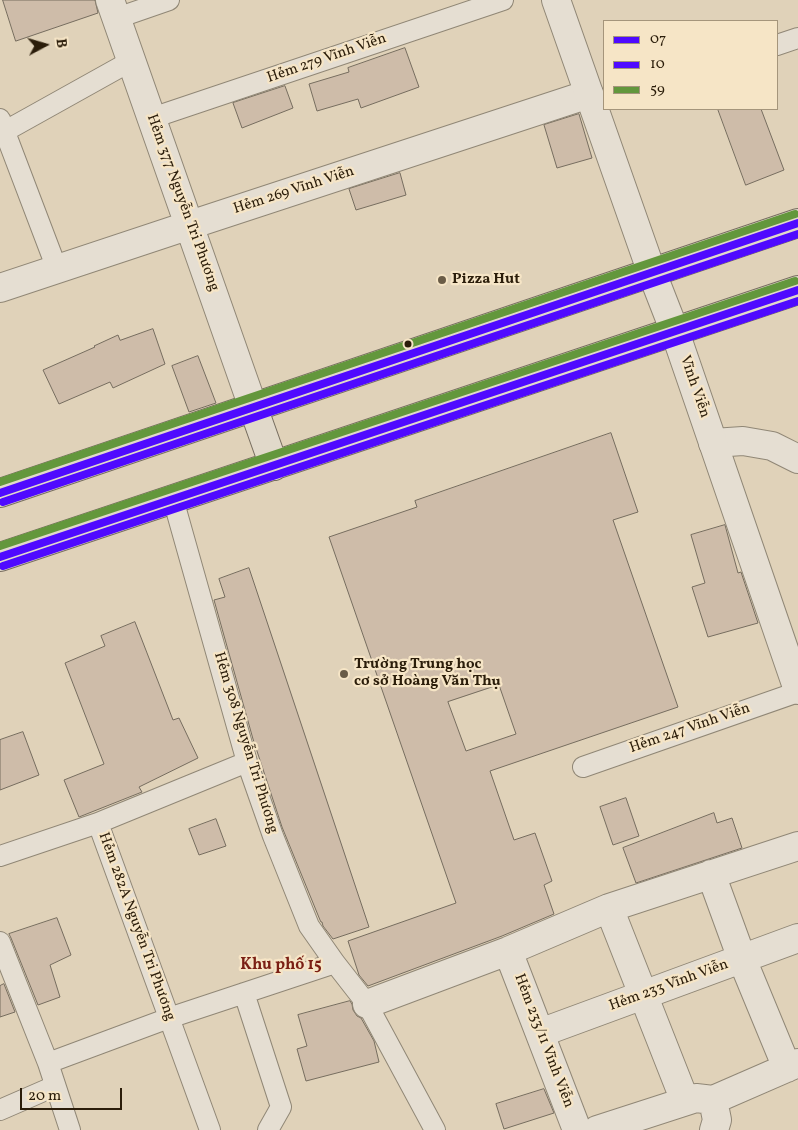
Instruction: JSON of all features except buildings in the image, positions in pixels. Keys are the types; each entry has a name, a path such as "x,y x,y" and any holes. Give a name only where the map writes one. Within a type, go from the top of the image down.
{"main road":[{"path":"0,493 798,223"},
{"path":"0,557 798,290"},
{"path":"253,406 274,466"}],"street":[{"name":"Vĩnh Viễn","path":"556,0 596,102 652,273 675,332 798,691"},
{"name":"Hẻm 377 Nguyễn Tri Phương","path":"113,9 253,406"},
{"name":"Hẻm 269 Vĩnh Viễn","path":"0,288 190,225 596,102"},
{"path":"713,443 743,441 762,444 772,446 798,459"},
{"path":"367,1004 508,951 609,908 798,846"},
{"path":"597,1130 696,1098 713,1100 792,1065 742,959 711,874"},
{"path":"609,908 685,1102"},
{"name":"Hẻm 233 Vĩnh Viễn","path":"540,1033 798,938"},
{"name":"Hẻm 233/11 Vĩnh Viễn","path":"508,951 577,1130"},
{"path":"713,1100 717,1120 714,1130"}],"lane":[{"path":"113,9 169,0"},
{"name":"Hẻm 279 Vĩnh Viễn","path":"152,118 503,0"},
{"path":"778,46 798,38"},
{"path":"57,269 1,129 131,61"},
{"name":"Hẻm 308 Nguyễn Tri Phương","path":"173,499 247,762 273,836 310,926 335,963 367,1004 435,1130"},
{"name":"Hẻm 247 Vĩnh Viễn","path":"583,766 798,691"},
{"path":"98,822 247,762"},
{"name":"Hẻm 282A Nguyễn Tri Phương","path":"0,856 98,822 210,1130"},
{"path":"0,942 48,1063 70,1130"},
{"path":"48,1063 169,1018 335,963"},
{"path":"244,993 281,1107 268,1130"},
{"path":"0,1110 56,1086"}],"transit line":[{"name":"59","path":"0,482 795,214"},
{"name":"07","path":"0,493 798,223"},
{"name":"10","path":"3,502 798,234"},
{"name":"59","path":"0,546 795,281"},
{"name":"07","path":"0,557 798,290"},
{"name":"10","path":"3,566 798,301"}],"place":[{"name":"Pizza Hut","path":"442,280"},
{"name":"Trường Trung học cơ sở Hoàng Văn Thụ","path":"344,674"}],"district":[{"name":"Khu phố 15","path":"281,966"}]}
